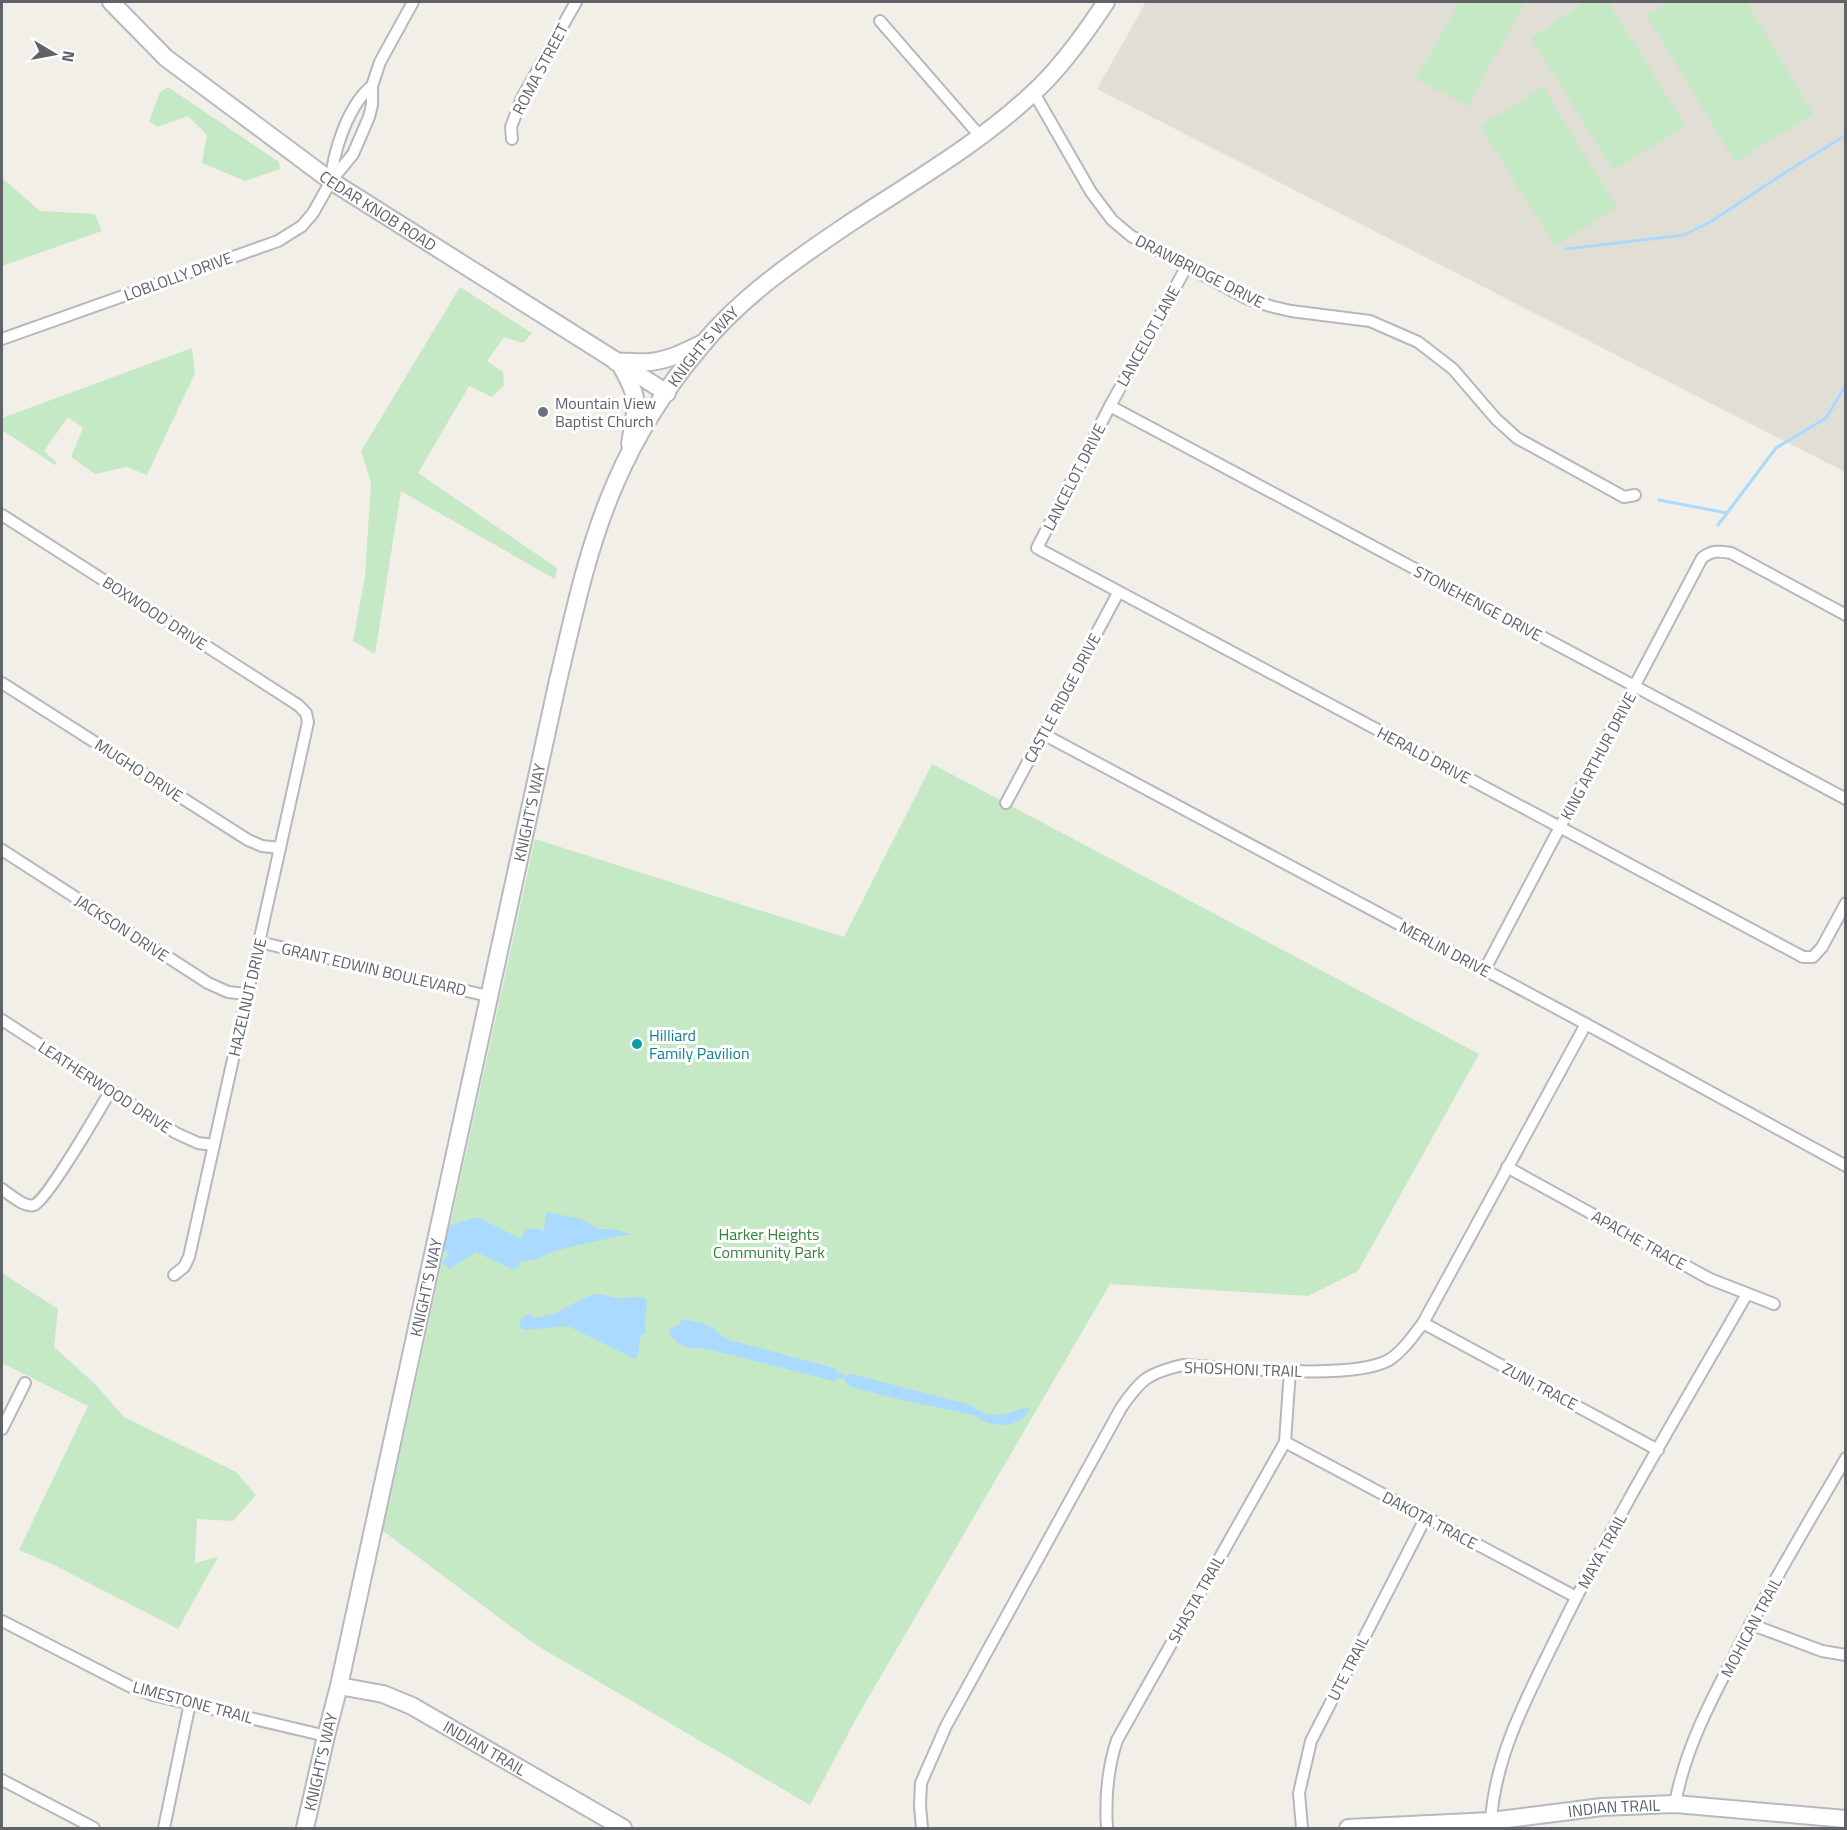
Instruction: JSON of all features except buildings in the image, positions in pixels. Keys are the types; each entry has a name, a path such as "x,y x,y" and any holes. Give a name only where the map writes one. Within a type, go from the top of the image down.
{"main road":[{"name":"CEDAR KNOB ROAD","path":"111,2 166,58 331,181 667,393"},
{"name":"KNIGHT'S WAY","path":"305,1828 339,1686 574,611 601,521 627,458 667,393 702,344 732,314 781,272 947,160 1034,93 1066,56 1106,2"},
{"path":"627,458 637,406 633,387 618,364 631,361 664,360 702,344"},
{"name":"INDIAN TRAIL","path":"339,1686 383,1694 412,1706 623,1828"},
{"name":"INDIAN TRAIL","path":"1348,1828 1491,1821 1602,1807 1675,1804 1845,1819"}],"street":[{"path":"331,181 345,166 359,142 372,105 372,87 380,62 412,2"},
{"name":"ROMA STREET","path":"512,139 511,127 522,98 576,2"},
{"path":"880,21 980,136"},
{"path":"331,181 333,161 355,106 363,94 372,87"},
{"name":"DRAWBRIDGE DRIVE","path":"1034,93 1091,192 1112,220 1131,236 1246,298 1292,311 1370,321 1418,342 1453,369 1496,419 1516,438 1624,497 1635,495"},
{"name":"LOBLOLLY DRIVE","path":"2,339 278,241 302,226 313,213 331,181"},
{"name":"LANCELOT LANE","path":"1110,406 1187,266"},
{"name":"LANCELOT DRIVE","path":"1037,548 1110,406"},
{"name":"STONEHENGE DRIVE","path":"1110,406 1845,799"},
{"name":"BOXWOOD DRIVE","path":"2,515 291,700 306,713"},
{"name":"HERALD DRIVE","path":"1037,548 1803,957 1813,957 1822,947 1845,903"},
{"name":"KING ARTHUR DRIVE","path":"1484,970 1702,558 1709,552 1719,551 1731,554 1845,615"},
{"name":"CASTLE RIDGE DRIVE","path":"1006,803 1118,592"},
{"name":"MUGHO DRIVE","path":"2,683 248,840 262,846 280,848"},
{"name":"HAZELNUT DRIVE","path":"174,1275 184,1268 189,1257 308,722 306,713"},
{"name":"MERLIN DRIVE","path":"1043,734 1586,1024 1845,1166"},
{"name":"JACKSON DRIVE","path":"2,850 208,983 228,992 247,994"},
{"name":"GRANT EDWIN BOULEVARD","path":"259,942 488,996"},
{"name":"LEATHERWOOD DRIVE","path":"2,1020 176,1133 198,1143 214,1145"},
{"name":"SHOSHONI TRAIL","path":"922,1828 921,1783 946,1726 1121,1408 1135,1388 1149,1375 1183,1365 1329,1371 1372,1367 1389,1360 1399,1352 1423,1323 1586,1024"},
{"path":"2,1189 26,1205 36,1204 50,1187 111,1090"},
{"name":"APACHE TRACE","path":"1507,1167 1710,1279 1774,1304"},
{"name":"MAYA TRAIL","path":"1491,1821 1494,1788 1526,1698 1576,1597 1747,1294"},
{"name":"ZUNI TRACE","path":"1423,1323 1658,1450"},
{"name":"SHASTA TRAIL","path":"1107,1828 1106,1784 1117,1740 1284,1442 1290,1370"},
{"path":"2,1429 25,1383"},
{"name":"DAKOTA TRACE","path":"1284,1442 1576,1597"},
{"name":"MOHICAN TRAIL","path":"1675,1804 1678,1783 1708,1707 1750,1624 1845,1458"},
{"name":"UTE TRAIL","path":"1302,1828 1299,1793 1311,1741 1426,1517"},
{"name":"LIMESTONE TRAIL","path":"2,1621 129,1686 153,1695 326,1736"},
{"path":"1750,1624 1822,1651 1845,1655"},
{"path":"164,1828 190,1703"},
{"path":"2,1780 94,1828"}],"shaded area":[{"path":"1146,2 1845,2 1845,472 1097,89"}],"green space":[{"path":"1460,2 1525,2 1468,106 1416,79"},
{"path":"1585,2 1608,2 1686,126 1613,170 1531,38"},
{"path":"1670,2 1747,2 1813,114 1735,162 1646,15"},
{"path":"168,87 279,162 280,169 245,181 202,163 207,135 188,116 157,127 149,121 160,92"},
{"path":"1543,87 1617,207 1555,246 1480,126"},
{"path":"2,178 40,211 95,214 102,231 2,266"},
{"path":"460,287 532,333 523,343 504,337 487,361 503,372 504,385 492,397 469,386 418,473 557,568 555,579 401,491 375,654 353,641 365,576 371,483 361,451"},
{"path":"192,348 195,373 147,475 127,467 95,474 71,457 83,428 68,417 44,451 57,463 55,465 2,430 2,418"},
{"name":"Harker Heights Community Park","path":"932,764 1479,1054 1358,1271 1308,1296 1110,1284 857,1717 810,1805 536,1645 383,1531 535,839 844,937"},
{"path":"2,1273 58,1309 54,1347 95,1384 124,1417 236,1472 256,1495 233,1521 197,1519 195,1563 218,1557 178,1629 52,1564 19,1550 88,1406 2,1363"}],"water":[{"path":"546,1212 581,1219 599,1229 612,1229 631,1234 552,1252 537,1259 520,1262 519,1268 512,1269 476,1252 449,1269 441,1261 449,1256 443,1249 448,1226 477,1217 522,1239 525,1230 535,1228 544,1231"},
{"path":"599,1294 617,1298 646,1299 646,1332 640,1336 638,1355 635,1359 568,1326 524,1330 520,1327 520,1321 524,1316 530,1314 534,1318 552,1314"},
{"path":"683,1319 708,1325 729,1340 834,1368 846,1376 852,1374 970,1405 986,1414 1000,1415 1030,1407 1024,1417 1016,1422 997,1424 974,1415 855,1388 848,1385 844,1379 839,1378 834,1381 703,1348 688,1348 669,1335 671,1328 677,1326"}],"waterway":[{"path":"1566,249 1684,235 1712,221 1846,135"},
{"path":"1718,525 1776,448 1826,418 1846,385"},
{"path":"1659,500 1727,513"}],"place":[{"name":"Mountain View Baptist Church","path":"543,412"},
{"name":"Hilliard Family Pavilion","path":"637,1044"}]}
